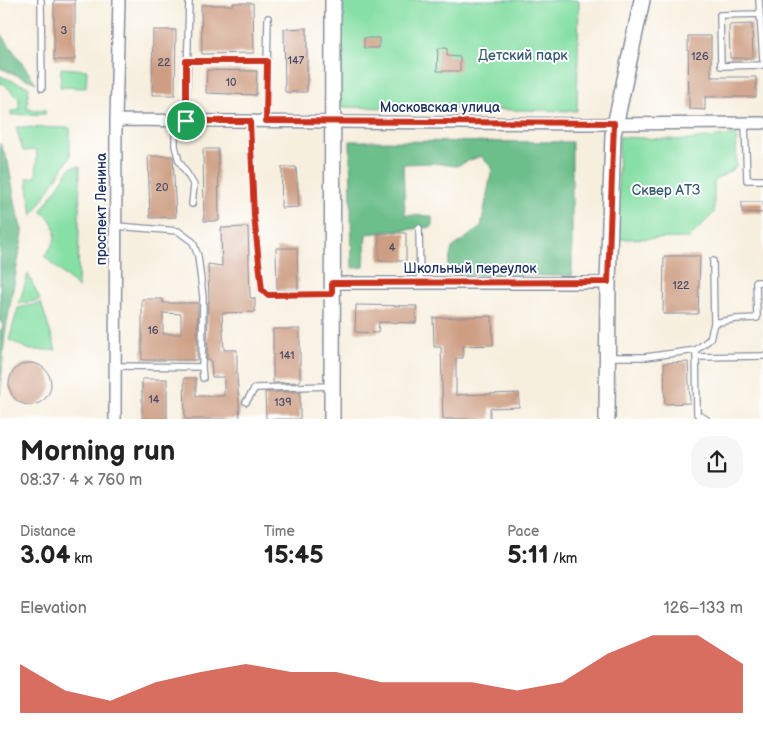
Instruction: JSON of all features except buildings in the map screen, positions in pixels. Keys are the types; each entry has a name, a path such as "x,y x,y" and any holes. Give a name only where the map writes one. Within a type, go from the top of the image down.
{"main road":[{"path":"332,419 333,0"},
{"path":"607,419 608,282 614,123 642,0"}],"street":[{"name":"проспект Ленина","path":"115,419 116,120 119,0"},
{"name":"Московская улица","path":"116,120 763,123"},
{"name":"Школьный переулок","path":"332,289 420,283 608,282"}],"lane":[{"path":"41,0 42,88"},
{"path":"188,0 186,61 180,121 175,146 179,161 194,185 192,204"},
{"path":"759,0 763,60"},
{"path":"760,14 720,15 721,66 763,65"},
{"path":"266,121 268,18"},
{"path":"186,61 267,61"},
{"path":"250,121 254,216 262,290 267,295 332,289"},
{"path":"746,123 747,180 763,180"},
{"path":"116,226 178,231 193,242 198,256 203,297 203,378"},
{"path":"419,228 420,283"},
{"path":"706,419 697,414 696,354 710,339 714,324 713,261"},
{"path":"714,324 736,319 757,318 756,282 763,282"},
{"path":"607,357 696,354 763,356"},
{"path":"116,366 202,367"},
{"path":"246,402 255,388 332,386"}],"green space":[{"name":"Детский парк","path":"342,0 579,0 577,111 340,107"},
{"path":"0,32 36,83 0,68"},
{"path":"61,68 87,70 86,88 60,87"},
{"path":"0,76 29,87 27,109 46,110 45,114 11,115 11,111 19,110 19,99 3,83 0,84"},
{"path":"16,127 70,128 70,157 32,216 27,178 36,177 37,150 23,151"},
{"name":"Сквер АТЗ","path":"737,133 736,167 714,181 714,213 689,238 617,239 619,137 686,140 727,136"},
{"path":"350,141 572,142 572,276 446,275 452,248 481,227 492,168 481,156 456,166 434,163 403,164 405,215 432,216 432,227 366,234 364,267 352,268"},
{"path":"0,143 8,162 18,217 23,233 5,334 0,395 0,330 3,325 0,321"},
{"path":"80,166 78,288 44,256 53,244 55,232 47,216 41,211 71,167"},
{"path":"28,274 40,300 19,304"},
{"path":"41,303 56,350 30,350 9,340 18,308"}],"route":[{"path":"186,61 267,61 266,121 614,123 608,282 332,283 332,294 267,295 262,290 254,216 250,121 186,121 186,61"}]}
